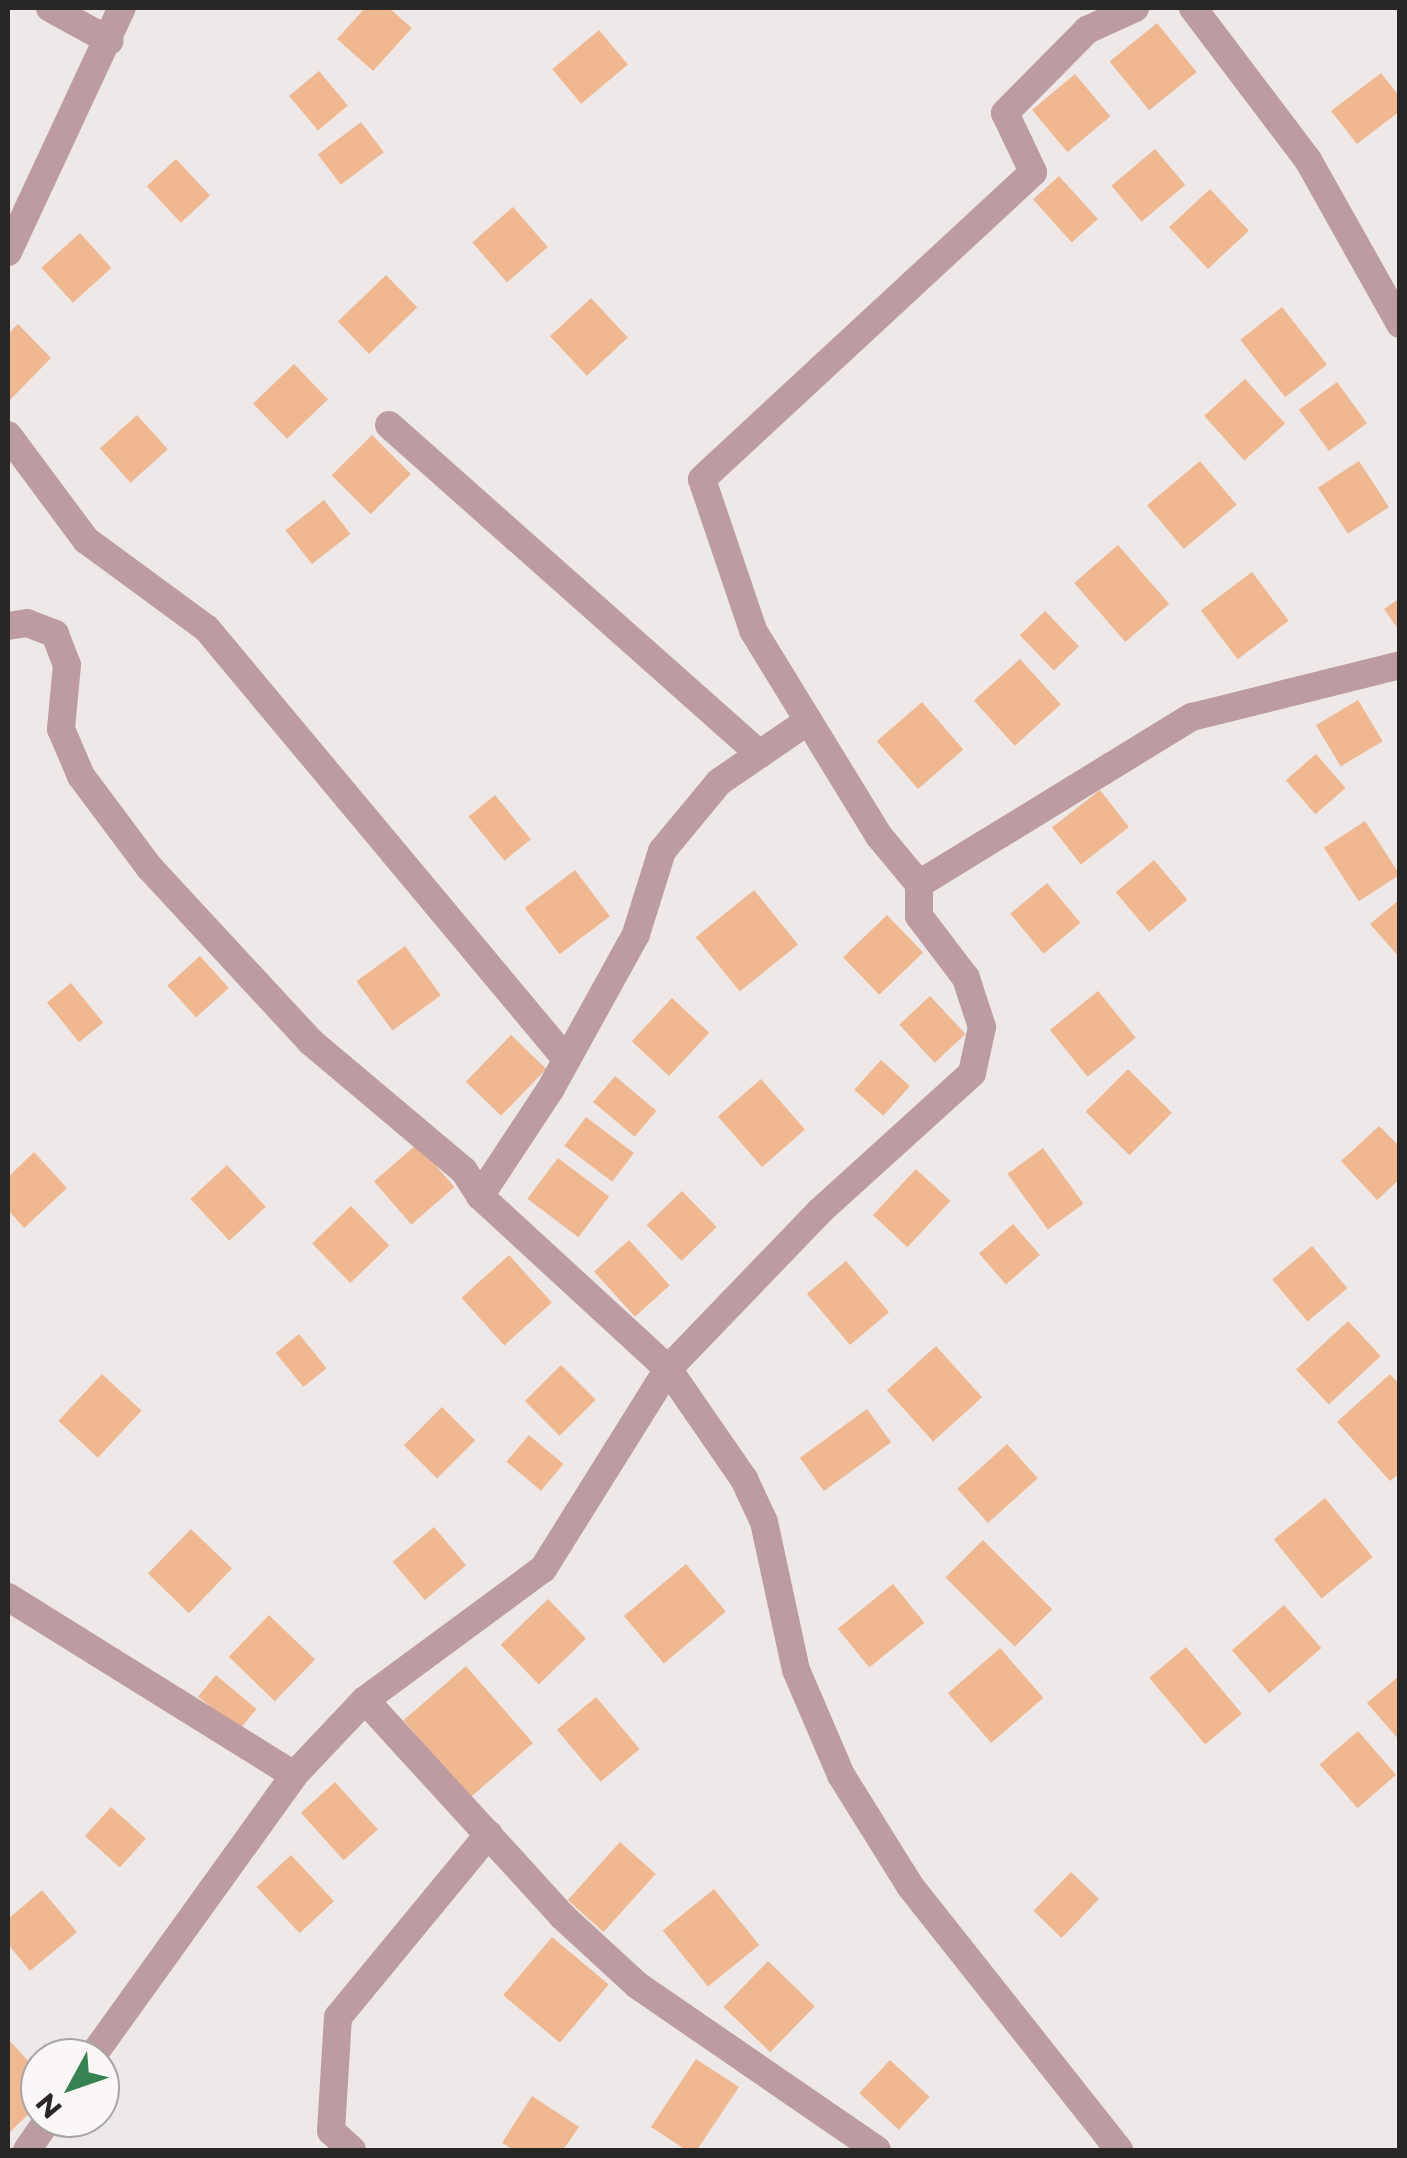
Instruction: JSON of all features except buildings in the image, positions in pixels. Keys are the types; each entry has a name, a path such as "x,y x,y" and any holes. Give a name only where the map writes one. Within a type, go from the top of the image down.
{"street":[{"path":"50,8 110,41"},
{"path":"8,252 110,41 122,8"},
{"path":"1067,50 1078,8"},
{"path":"105,2038 294,1776 364,1700 543,1569 668,1369 820,1211 972,1073 982,1027 966,978 919,916 919,884 879,836 753,630 702,479 1033,172 1006,112 1087,30 1136,8"},
{"path":"1193,8 1308,160 1400,324"},
{"path":"388,425 760,754"},
{"path":"8,435 86,540 207,629 566,1059"},
{"path":"8,626 26,622 55,634 67,665 61,728 81,776 149,867 311,1042 464,1171 480,1196 668,1369 744,1478 764,1522 796,1670 841,1774 910,1886 1119,2150"},
{"path":"919,884 1192,718 1400,664"},
{"path":"480,1196 566,1059 636,934 662,851 719,782 808,721"},
{"path":"8,1598 294,1776"},
{"path":"364,1700 562,1916 637,1986 877,2150"},
{"path":"352,2150 331,2131 338,2017 489,1834"}]}
